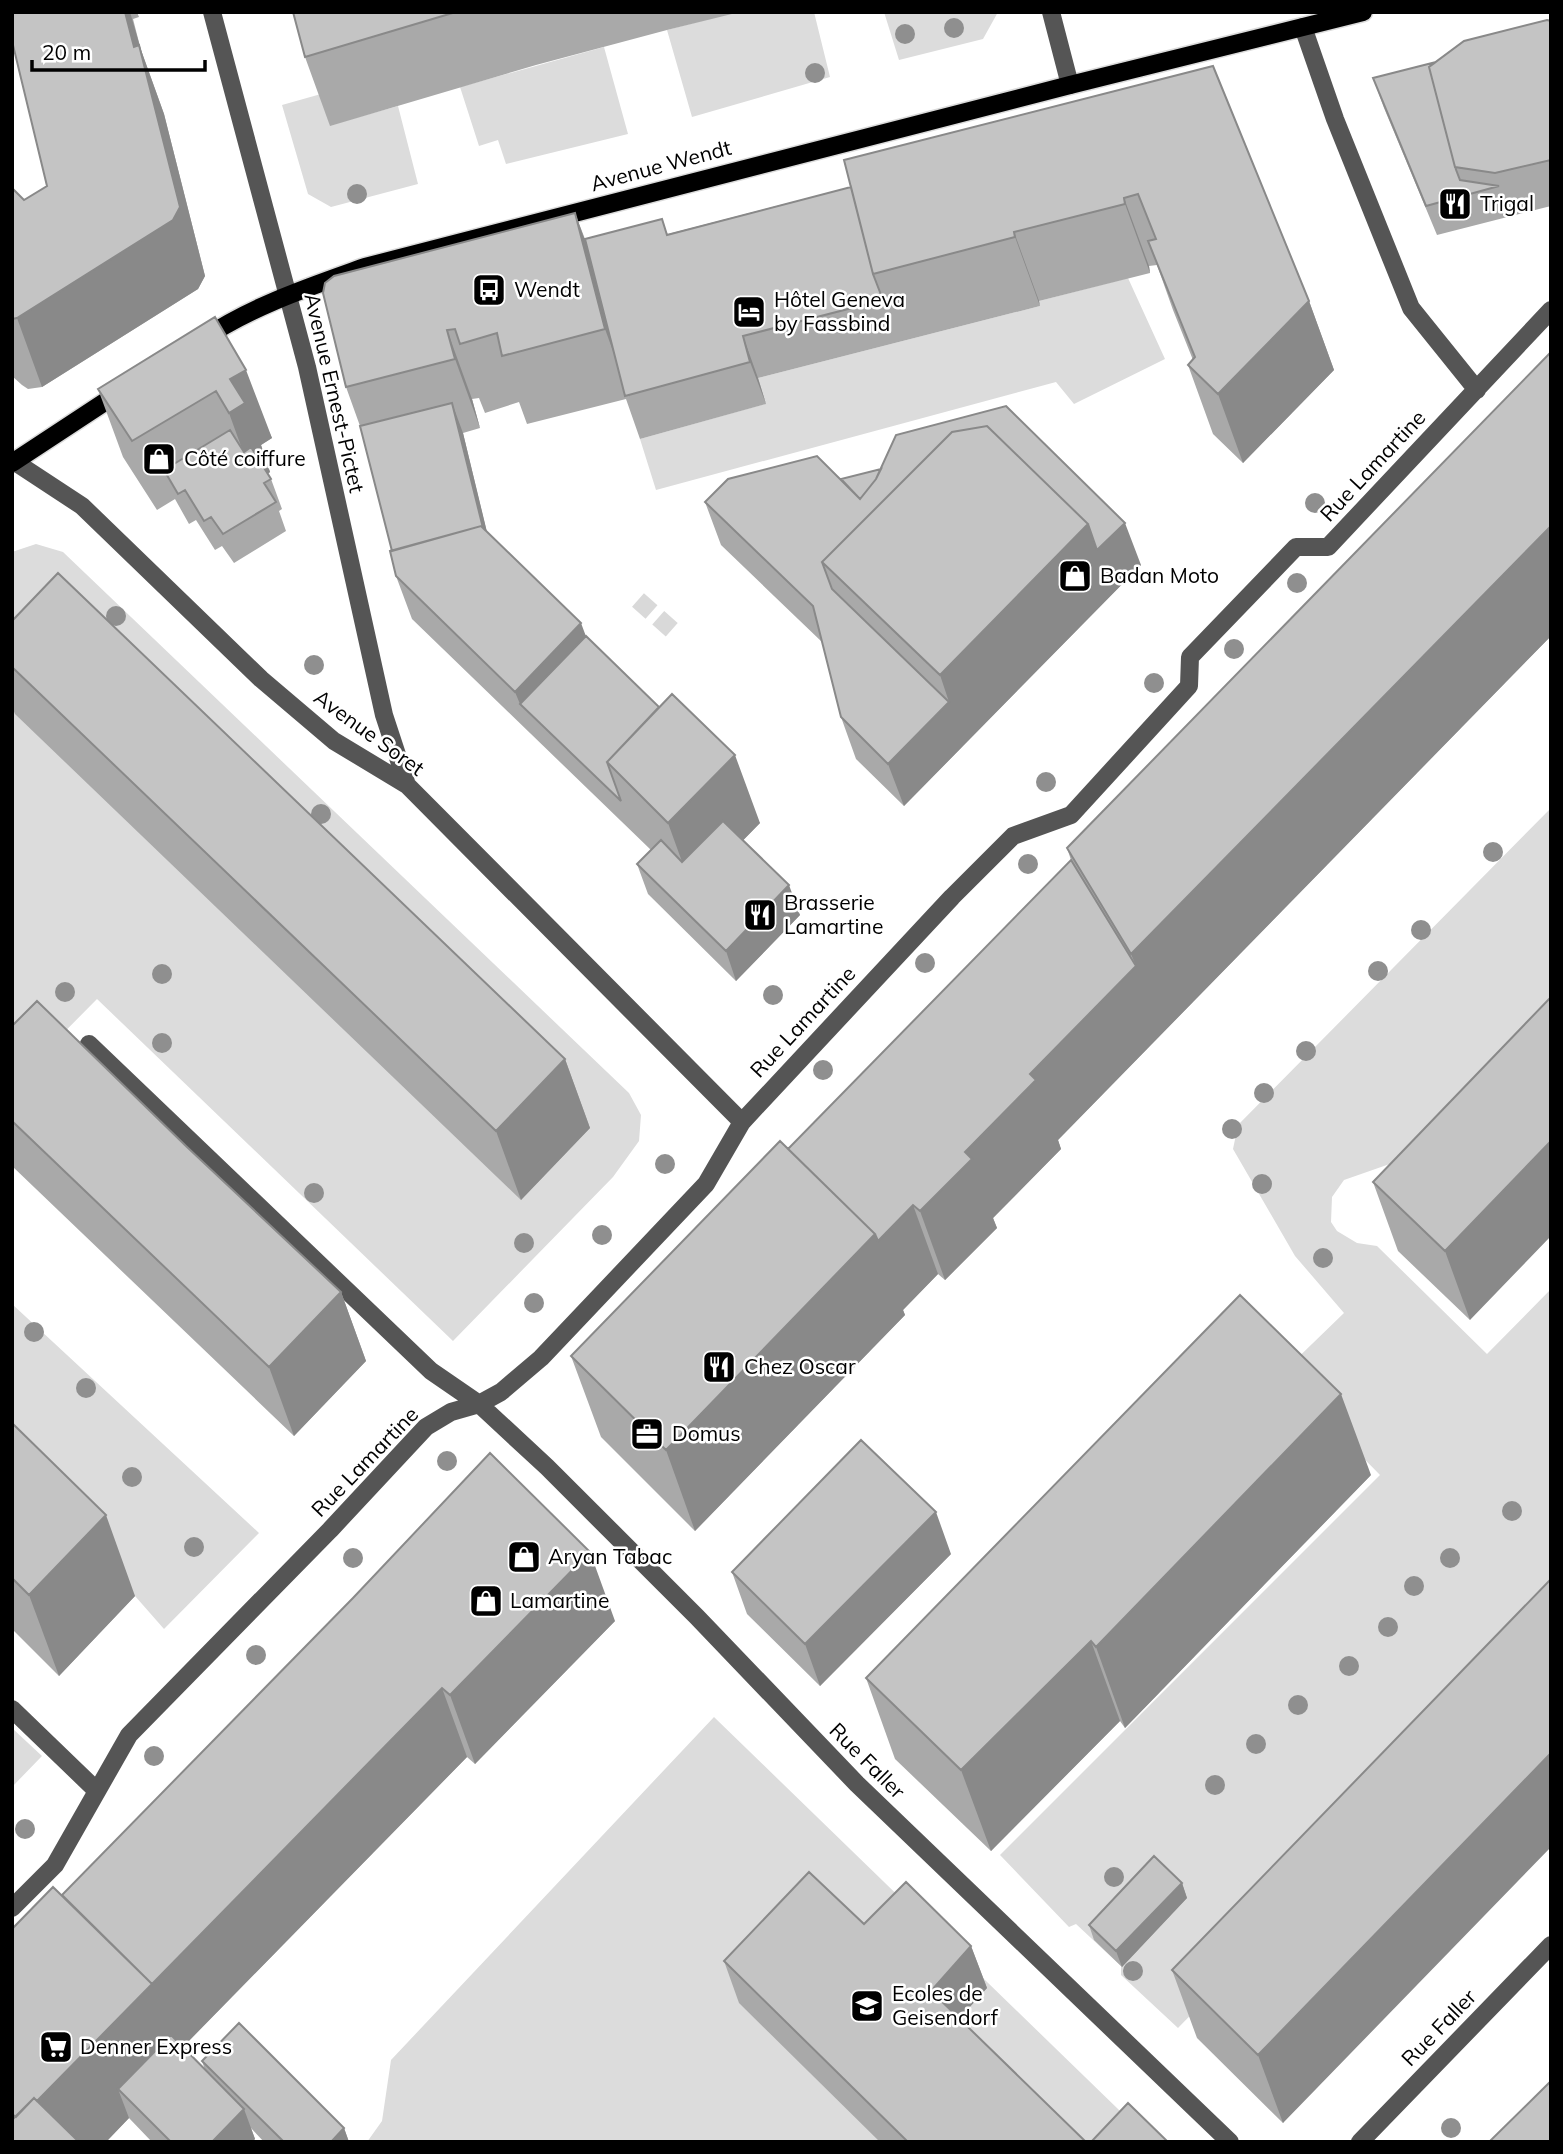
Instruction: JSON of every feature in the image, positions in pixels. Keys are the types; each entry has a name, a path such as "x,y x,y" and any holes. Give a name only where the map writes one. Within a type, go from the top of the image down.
{"main road":[{"name":"Avenue Wendt","path":"186,350 220,327 288,294 365,267 1363,12"},
{"path":"13,462 140,380"}],"street":[{"name":"Avenue Ernest-Pictet","path":"212,12 307,367 384,715 407,785"},
{"path":"1051,12 1070,85"},
{"path":"1303,27 1335,119 1411,308 1477,390"},
{"name":"Rue Lamartine","path":"12,1908 55,1865 129,1735 330,1530 426,1427 451,1412 479,1405 501,1392 541,1358 706,1184 742,1122 899,953 1013,836 1071,815 1189,686 1190,657 1296,548 1328,547 1551,310"},
{"name":"Avenue Soret","path":"13,462 82,506 261,679 334,741 407,785 742,1122"},
{"name":"Rue Faller","path":"89,1044 430,1371 479,1405 547,1467 857,1784 1230,2142"},
{"path":"12,1709 97,1791"},
{"name":"Rue Faller","path":"1360,2142 1551,1945"}],"shaded area":[{"path":"735,12 814,12 830,77 692,117 667,30"},
{"path":"884,12 998,12 983,39 899,60"},
{"path":"604,47 628,134 506,164 498,140 479,146 460,87"},
{"path":"321,94 330,125 398,106 418,184 331,207 308,194 282,105"},
{"path":"1128,278 1165,359 1074,404 1056,382 656,490 640,439 765,404 758,378 1040,306 1039,301"},
{"path":"36,544 63,552 629,1093 641,1115 639,1141 613,1177 453,1341 97,999 12,1085 12,552"},
{"path":"1551,808 1551,1009 1404,1159 1344,1180 1332,1197 1331,1222 1337,1231 1357,1243 1377,1246 1487,1354 1551,1289 1551,1646 1178,2028 1121,1975 1121,1966 1076,1924 1069,1927 1000,1855 1380,1475 1281,1374 1344,1313 1295,1256 1233,1149 1238,1125"},
{"path":"12,1304 259,1533 164,1629 135,1596 12,1475"},
{"path":"714,1717 1152,2142 367,2142 382,2121 391,2060"},
{"path":"12,1728 42,1756 12,1787"}],"building":[{"path":"12,12 125,12 134,47 139,45 180,207 173,220 12,319 12,188 24,200 47,186 12,41"},
{"path":"293,12 456,12 305,57"},
{"path":"1551,21 1551,160 1495,173 1455,167 1429,67 1464,41"},
{"path":"1436,62 1429,67 1460,180 1499,186 1426,206 1373,78"},
{"path":"1213,66 1309,301 1218,394 1188,365 1195,357 1148,241 1156,239 1138,194 1124,198 1125,204 1014,232 1015,237 873,274 844,160"},
{"name":"Hôtel Geneva by Fassbind","path":"851,187 873,274 883,300 743,336 750,362 625,396 585,239 662,219 667,235"},
{"path":"575,213 605,329 502,356 497,333 460,344 455,329 447,330 455,359 346,387 323,293 325,283 334,276"},
{"path":"215,317 246,370 230,379 245,403 229,413 216,391 132,441 98,389"},
{"path":"1551,352 1551,526 1131,954 1067,848"},
{"path":"452,403 483,528 481,526 392,551 360,426"},
{"path":"1006,406 1125,523 1097,550 1088,524 987,426 952,432 822,562 832,589 949,702 888,764 841,717 813,606 705,502 728,479 817,456 860,499 876,479 896,435"},
{"path":"987,426 1088,524 940,675 822,562 952,432"},
{"path":"230,430 244,452 251,447 271,479 264,483 276,502 223,534 211,517 204,521 185,490 178,494 164,470"},
{"path":"881,469 860,499 841,479"},
{"path":"481,526 581,623 515,692 396,576 390,551"},
{"path":"58,573 565,1059 496,1131 12,667 12,621"},
{"path":"586,636 659,707 607,762 621,801 520,704"},
{"path":"672,694 735,755 668,823 607,762"},
{"path":"723,821 789,885 726,951 637,864 661,840 682,862"},
{"path":"1071,860 1136,966 1030,1074 1036,1080 965,1152 972,1159 920,1211 913,1205 878,1241 875,1234 788,1149"},
{"path":"1551,997 1551,1141 1445,1251 1373,1182"},
{"path":"37,1001 341,1292 269,1367 12,1121 12,1026"},
{"path":"780,1141 875,1234 666,1450 571,1356"},
{"path":"1240,1295 1341,1394 1096,1647 1091,1641 961,1770 866,1678"},
{"path":"12,1423 106,1515 29,1595 12,1578"},
{"path":"861,1440 936,1512 805,1644 732,1572"},
{"path":"490,1453 590,1552 450,1695 442,1688 152,1984 62,1895 353,1598"},
{"path":"1551,1579 1551,1753 1258,2055 1172,1970"},
{"path":"1154,1856 1182,1883 1116,1951 1089,1925"},
{"path":"809,1872 864,1924 906,1882 971,1946 931,1991 1086,2142 908,2142 724,1961"},
{"path":"53,1887 152,1984 37,2101 34,2098 16,2117 12,2114 12,1929"},
{"path":"239,2023 344,2128 331,2142 284,2142 202,2061"},
{"path":"171,2035 244,2109 212,2142 171,2142 118,2089"},
{"path":"1551,2081 1551,2142 1489,2142"},
{"path":"34,2098 79,2142 12,2142 12,2120"},
{"path":"1128,2103 1168,2142 1091,2142"}],"tunnel":[{"path":"638,600 672,630"}],"place":[{"name":"Trigal","path":"1455,204"},
{"name":"Wendt","path":"489,290"},
{"name":"Hôtel Geneva by Fassbind","path":"749,312"},
{"name":"Côté coiffure","path":"159,459"},
{"name":"Badan Moto","path":"1075,576"},
{"name":"Brasserie Lamartine","path":"760,915"},
{"name":"Chez Oscar","path":"719,1367"},
{"name":"Domus","path":"647,1434"},
{"name":"Aryan Tabac","path":"524,1557"},
{"name":"Lamartine","path":"486,1601"},
{"name":"Ecoles de Geisendorf","path":"867,2006"},
{"name":"Denner Express","path":"56,2047"}]}
